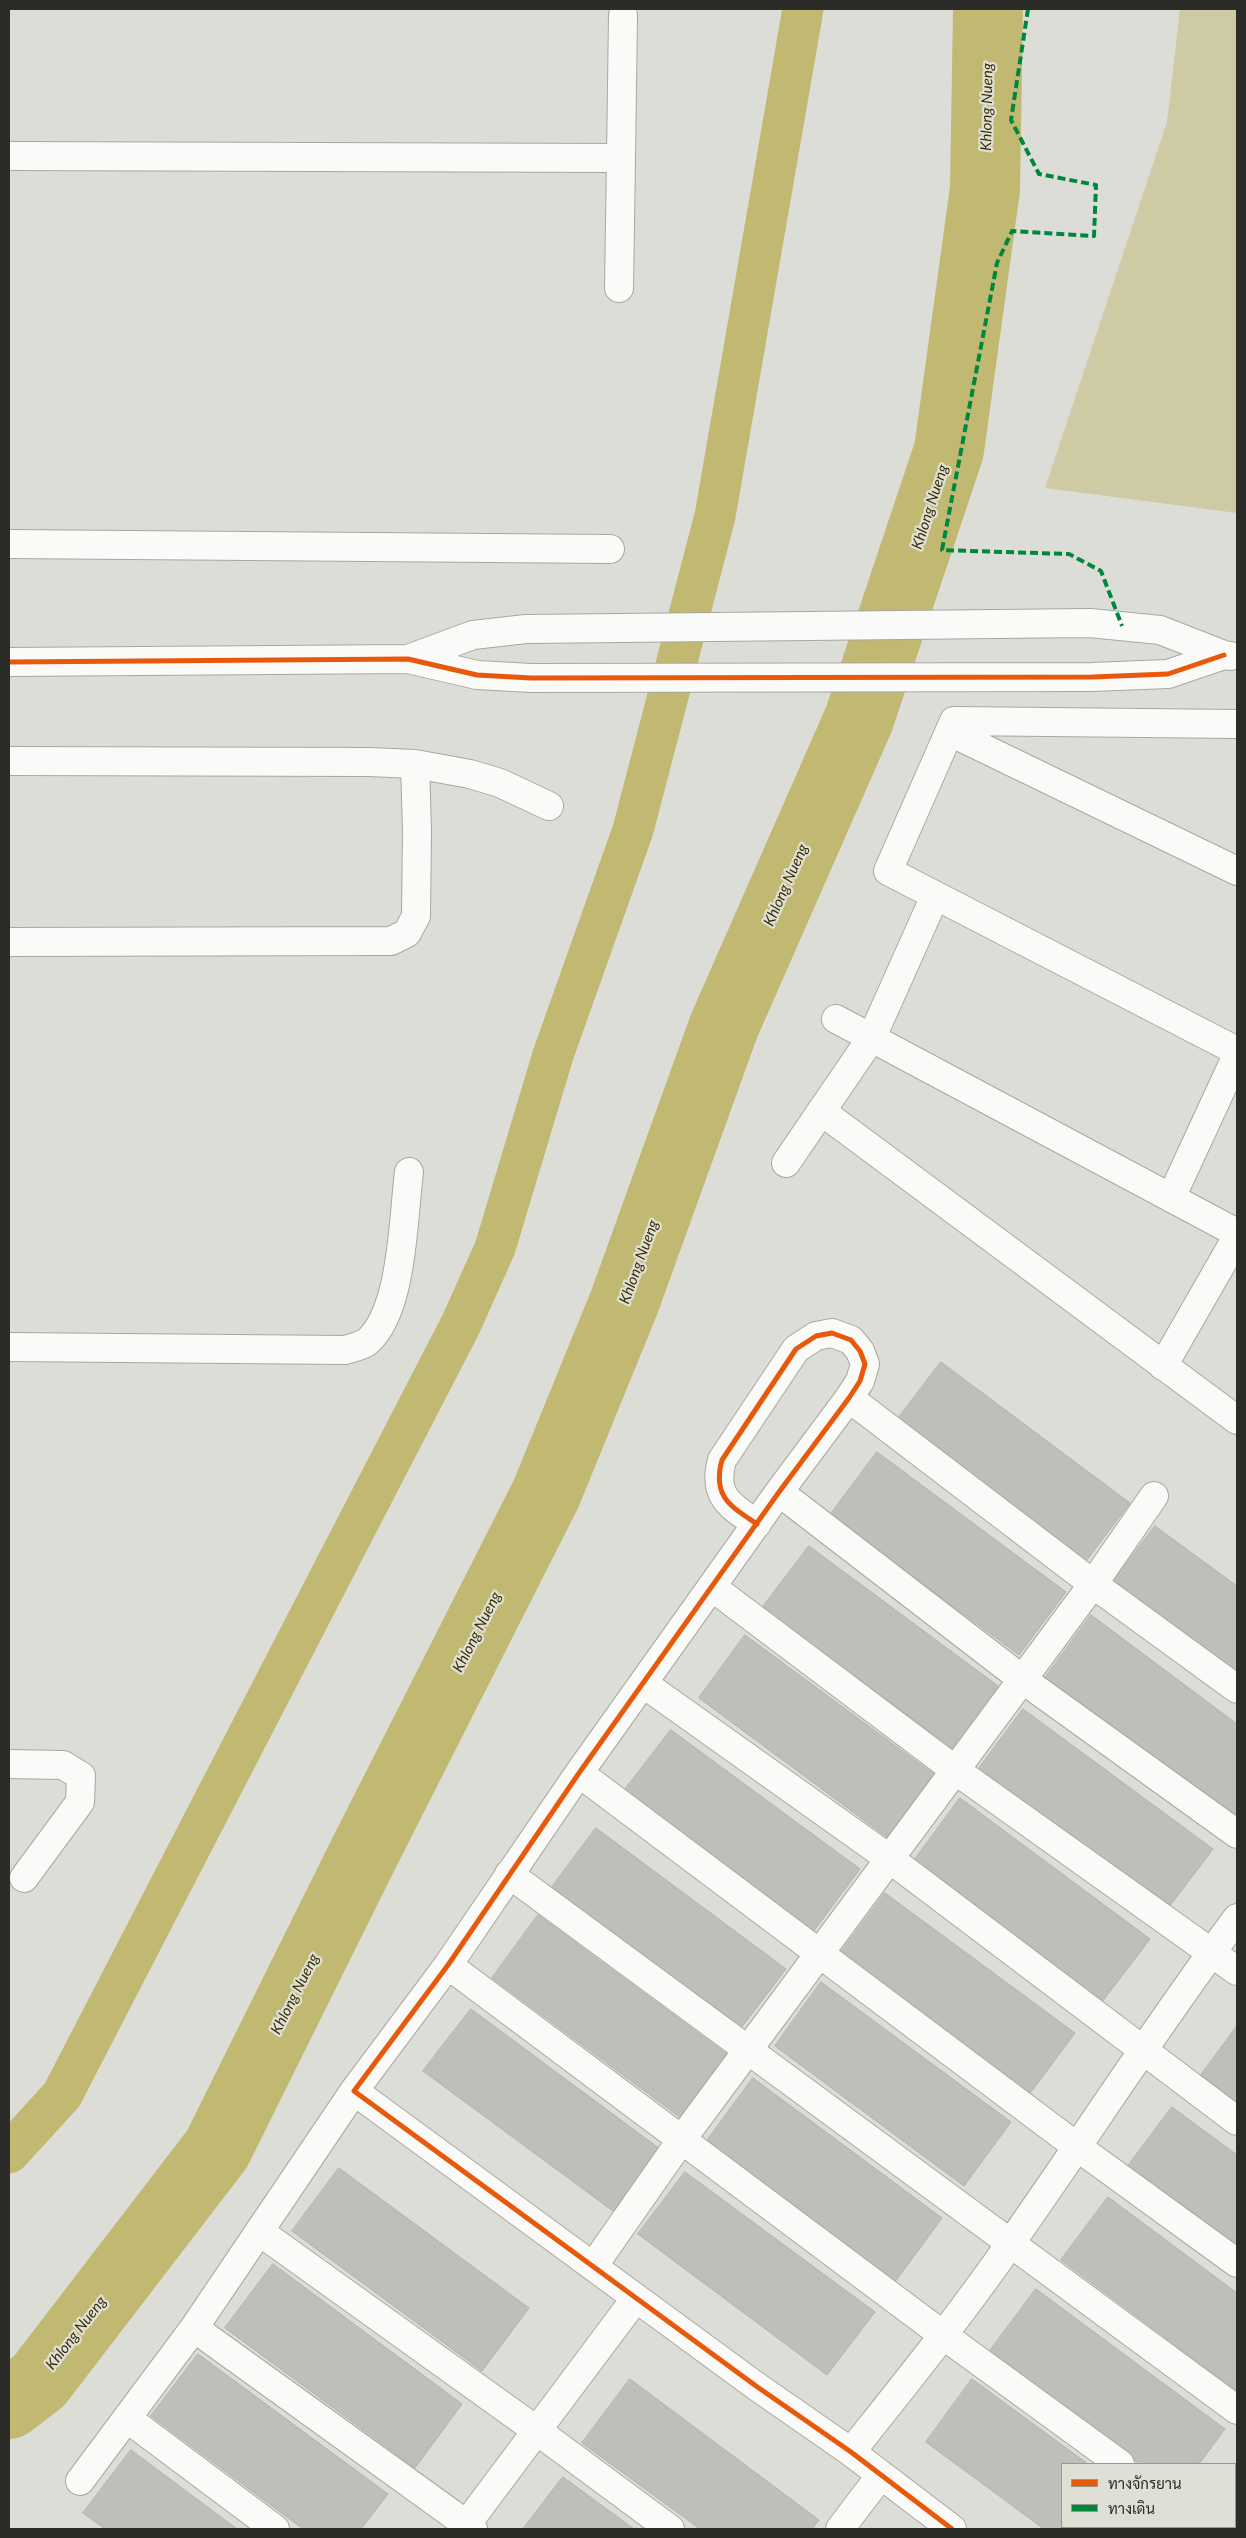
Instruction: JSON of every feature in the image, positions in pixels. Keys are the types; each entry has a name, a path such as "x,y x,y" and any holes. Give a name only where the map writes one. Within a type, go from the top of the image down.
{"street":[{"path":"619,288 623,15"},
{"path":"9,156 621,158"},
{"path":"9,544 610,549"},
{"path":"408,659 473,634 526,629 1090,623 1160,630 1231,656"},
{"path":"9,662 408,659 477,675 531,678 1092,677 1168,674 1231,656"},
{"path":"1172,1198 1237,1053 888,871 954,721 1237,724"},
{"path":"950,732 1237,871"},
{"path":"9,761 369,762 415,764 470,774 500,783 549,806"},
{"path":"9,942 391,942 400,938 412,926 416,916 417,831 415,764"},
{"path":"786,1163 872,1037 936,896"},
{"path":"836,1019 1237,1232"},
{"path":"821,1111 1163,1366 1231,1414"},
{"path":"9,1347 345,1350 365,1343 380,1328 391,1303 397,1277 409,1172"},
{"path":"1163,1366 1237,1237"},
{"path":"80,2481 194,2328 354,2091 448,1965 579,1774 644,1684 757,1524 779,1492 849,1398 860,1380 865,1364 860,1351 851,1340 832,1333 816,1336 796,1349 722,1460 718,1476 721,1492 728,1505 757,1524"},
{"path":"849,1398 1093,1584 1237,1689"},
{"path":"779,1492 1022,1679 1237,1834"},
{"path":"594,2266 682,2139 1093,1584 1154,1496"},
{"path":"712,1587 955,1770 1237,1970"},
{"path":"644,1684 890,1859 1237,2121"},
{"path":"9,1764 63,1765 81,1776 80,1802 24,1878"},
{"path":"579,1774 1076,2146 1237,2263"},
{"path":"509,1874 749,2048 1010,2244 1237,2410"},
{"path":"851,2452 943,2335 1010,2244 1142,2050 1237,1918"},
{"path":"448,1965 943,2335 1119,2463"},
{"path":"354,2091 636,2298 851,2452 952,2529"},
{"path":"260,2232 536,2430 670,2529"},
{"path":"194,2328 468,2528 536,2430 636,2298"},
{"path":"128,2419 275,2529"},
{"path":"840,2529 881,2475"}],"shaded area":[{"path":"1180,9 1237,9 1237,513 1045,488 1167,122"}],"building":[{"path":"941,1362 1130,1503 1083,1565 893,1425"},
{"path":"877,1452 1066,1592 1019,1655 830,1515"},
{"path":"1155,1526 1237,1586 1237,1684 1108,1588"},
{"path":"809,1546 998,1686 952,1748 762,1608"},
{"path":"1091,1615 1237,1724 1237,1814 1234,1819 1044,1679"},
{"path":"745,1635 935,1775 888,1838 699,1698"},
{"path":"1023,1709 1213,1849 1166,1911 977,1771"},
{"path":"671,1730 860,1869 813,1932 623,1792"},
{"path":"960,1798 1150,1939 1102,2002 913,1862"},
{"path":"596,1828 786,1969 738,2032 549,1891"},
{"path":"885,1893 1075,2033 1028,2096 838,1956"},
{"path":"538,1915 728,2055 681,2118 492,1978"},
{"path":"821,1982 1011,2122 964,2186 775,2046"},
{"path":"471,2009 660,2149 613,2211 423,2071"},
{"path":"1237,2026 1237,2102 1201,2075"},
{"path":"753,2078 942,2218 895,2282 706,2142"},
{"path":"1172,2107 1237,2155 1237,2254 1125,2170"},
{"path":"339,2168 529,2308 482,2371 292,2231"},
{"path":"685,2172 875,2312 827,2375 638,2234"},
{"path":"1108,2197 1237,2293 1237,2391 1061,2260"},
{"path":"273,2264 462,2404 415,2468 225,2328"},
{"path":"1036,2289 1225,2429 1200,2463 1139,2463 989,2352"},
{"path":"198,2354 388,2494 361,2529 303,2529 151,2416"},
{"path":"630,2379 819,2520 812,2529 700,2529 582,2443"},
{"path":"972,2379 1087,2463 1061,2463 1061,2528 1155,2528 1044,2529 926,2442"},
{"path":"131,2450 237,2529 105,2529 83,2513"},
{"path":"563,2477 634,2529 523,2529"}],"waterway":[{"path":"9,2153 62,2095 461,1324 495,1248 553,1055 633,830 715,516 803,9"},
{"name":"Khlong Nueng","path":"9,2404 39,2381 217,2149 546,1494 624,1303 724,1026 859,719 949,450 985,189 988,9"}],"marked path":[{"path":"1028,9 1011,120 1039,174 1096,185 1094,236 1012,231 997,263 942,550 1069,554 1101,571 1122,626"}],"cycle path":[{"path":"9,662 408,659 477,675 531,678 1092,677 1168,674 1224,655"},
{"path":"757,1524 747,1518 726,1499 719,1483 722,1460 796,1349 816,1336 832,1333 851,1340 860,1351 865,1364 860,1381 849,1398 779,1492 579,1773 448,1965 354,2091 756,2386 851,2452 952,2529"}]}
